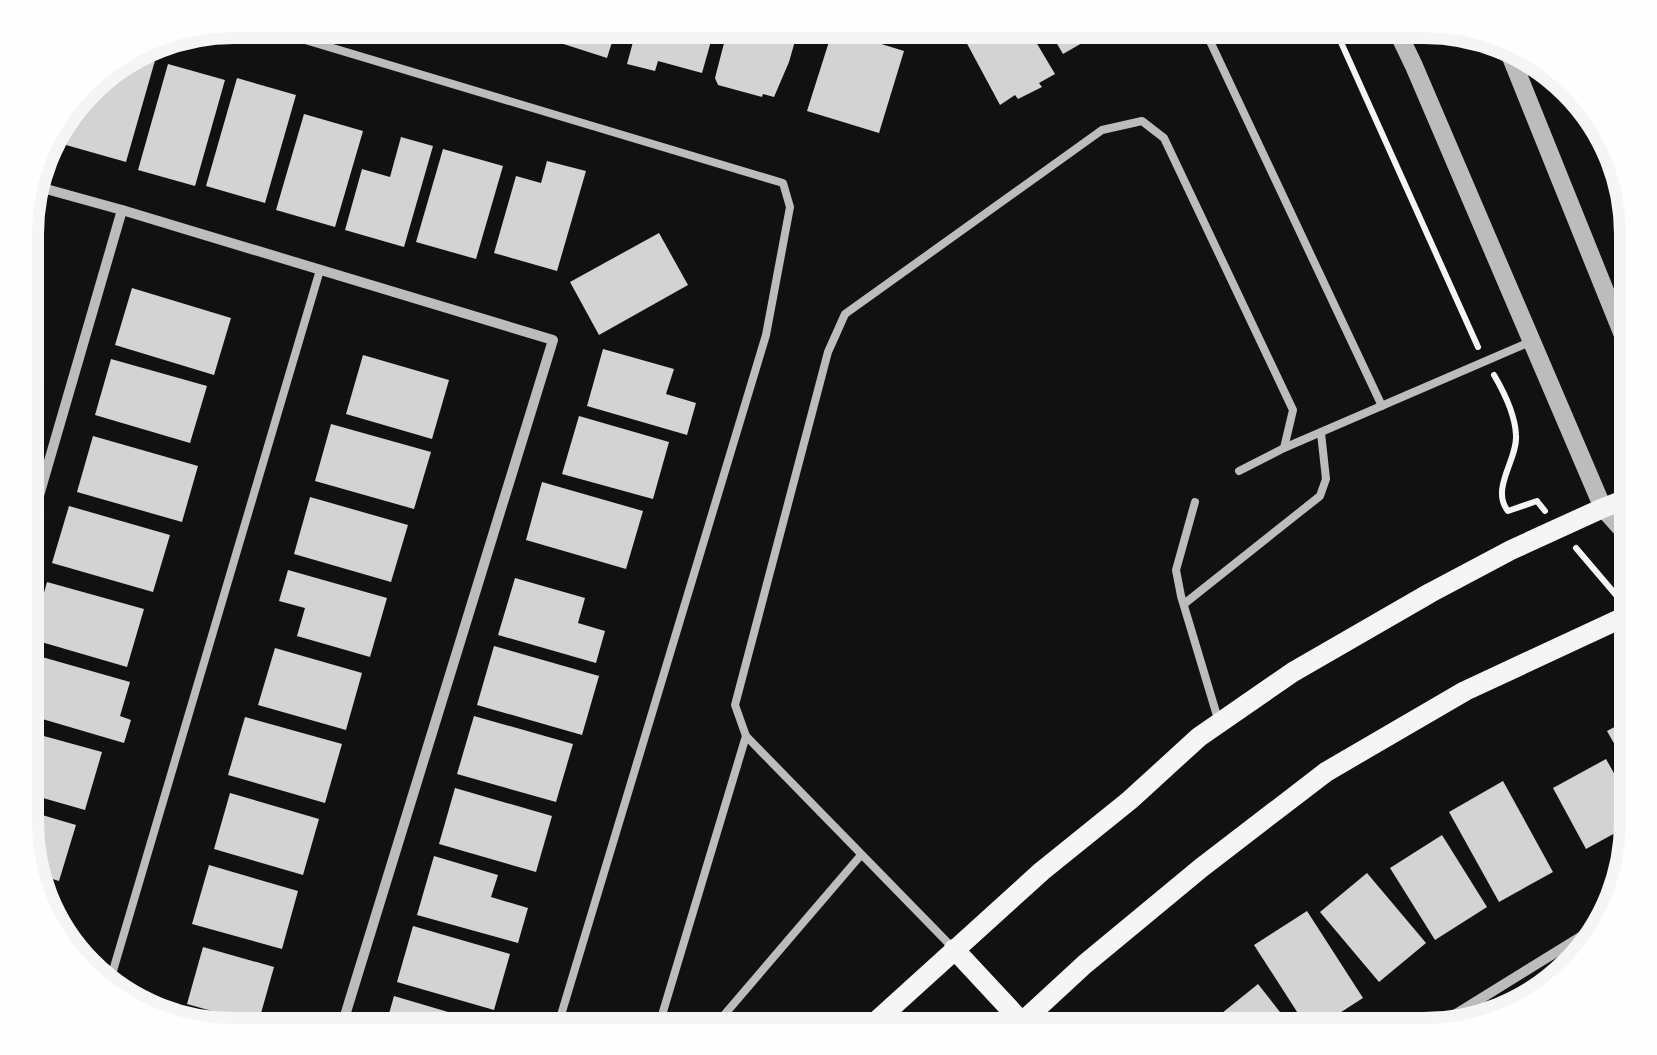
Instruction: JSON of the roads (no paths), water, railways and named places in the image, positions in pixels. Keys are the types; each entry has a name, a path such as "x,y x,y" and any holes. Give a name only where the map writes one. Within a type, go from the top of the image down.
{"main road":[{"path":"880,1017 1042,871 1220,722 1293,672 1430,593 1619,502"},
{"path":"1026,1017 1201,868 1326,772 1465,691 1619,620"},
{"path":"954,949 1006,1017"}],"street":[{"path":"1401,38 1603,508 1619,526"},
{"path":"1512,59 1619,328"},
{"path":"43,188 552,340 344,1018"},
{"path":"38,499 122,210"},
{"path":"1458,1014 1582,936"}],"lane":[{"path":"299,38 784,184 790,207 766,335 560,1018"},
{"path":"1208,38 1382,406"},
{"path":"954,949 746,736 735,704 828,352 845,314 1102,130 1142,121 1164,138 1293,410 1284,448"},
{"path":"112,975 320,270"},
{"path":"1239,471 1532,341"},
{"path":"1184,604 1320,496 1326,479 1321,433"},
{"path":"1195,502 1176,570 1220,722"},
{"path":"661,1018 746,736"},
{"path":"722,1018 861,855"}]}
